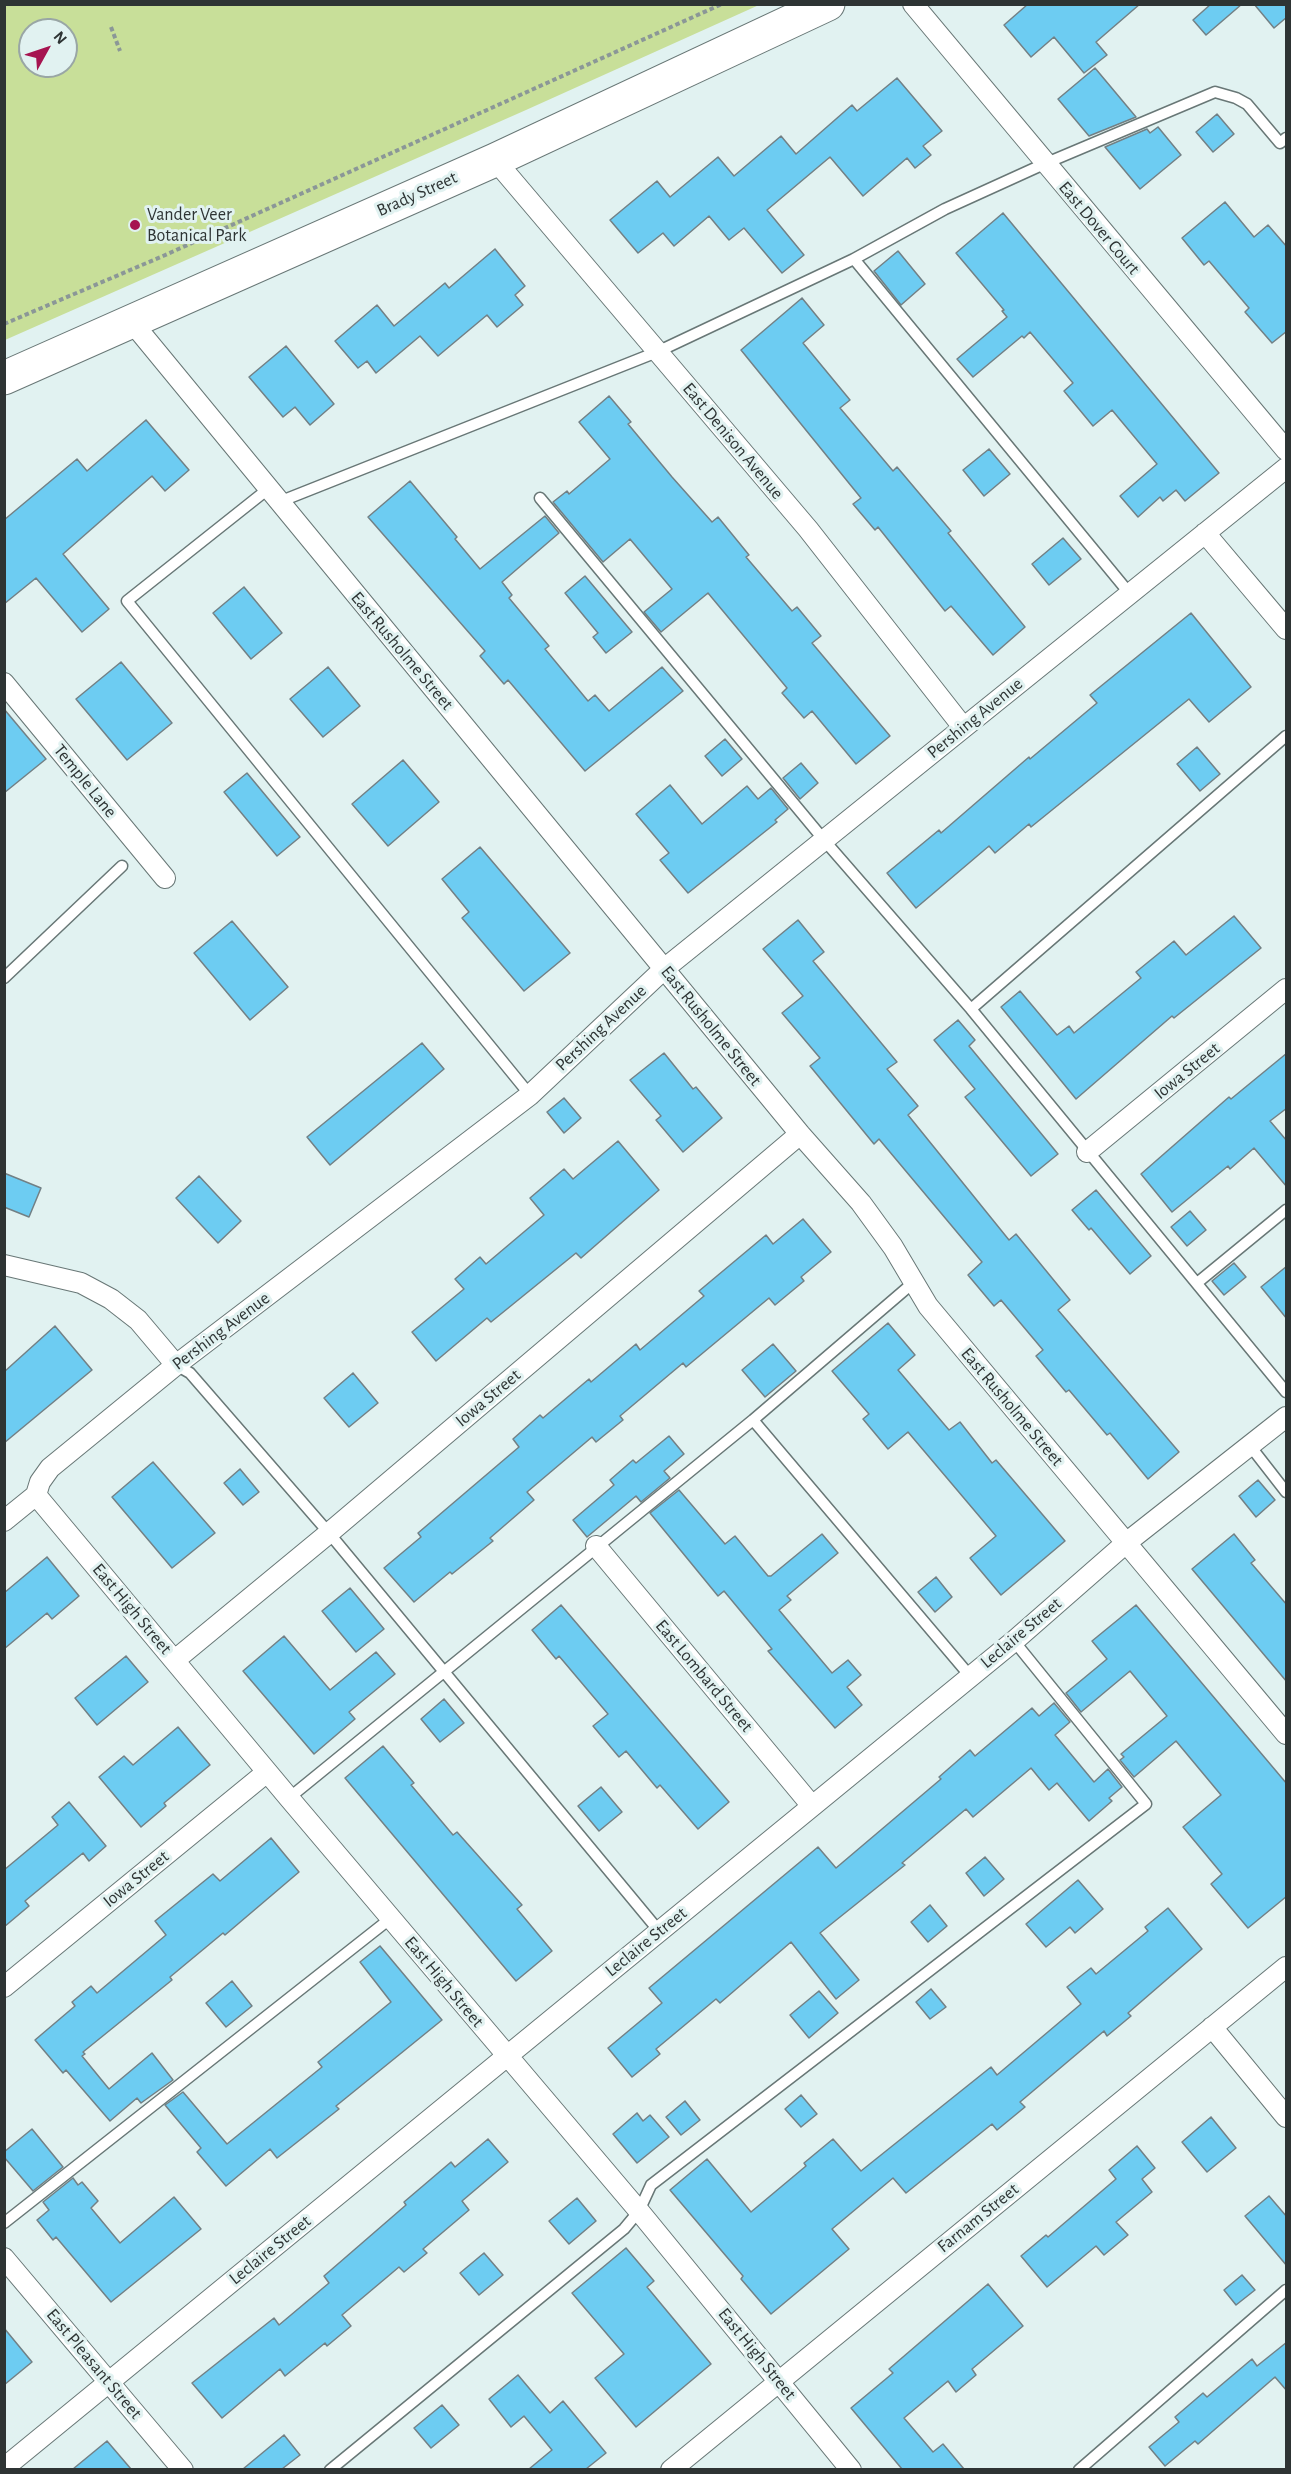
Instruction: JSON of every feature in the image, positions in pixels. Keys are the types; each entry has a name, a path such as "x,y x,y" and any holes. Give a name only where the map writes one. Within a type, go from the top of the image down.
{"highway":[{"name":"Brady Street","path":"4,378 495,160 828,4"}],"street":[{"name":"East Dover Court","path":"913,4 1044,164 1287,450"},
{"name":"East Denison Avenue","path":"495,160 808,529 963,727"},
{"name":"East Rusholme Street","path":"131,321 800,1134 861,1203 892,1246 928,1306 1287,1734"},
{"name":"Pershing Avenue","path":"4,1521 36,1495 40,1482 50,1468 176,1365 530,1095 664,969 1287,468"},
{"path":"1204,533 1287,629"},
{"name":"Temple Lane","path":"4,683 165,879"},
{"name":"Iowa Street","path":"1087,1152 1287,989"},
{"name":"Iowa Street","path":"175,1660 329,1533 800,1134"},
{"path":"4,1265 81,1283 111,1299 138,1320 176,1365"},
{"name":"Leclaire Street","path":"4,2468 1014,1641 1126,1543 1287,1417"},
{"name":"East High Street","path":"36,1495 639,2211 851,2469"},
{"name":"East Lombard Street","path":"596,1546 812,1806"},
{"name":"Iowa Street","path":"4,1987 267,1772"},
{"name":"Farnam Street","path":"671,2469 1287,1966"},
{"path":"1212,2027 1287,2117"},
{"name":"East Pleasant Street","path":"4,2258 183,2469"}],"lane":[{"path":"530,1095 127,601 273,495 657,352 854,259 945,209 1044,164 1215,92 1247,104 1285,144"},
{"path":"854,259 1130,594"},
{"path":"540,498 824,840 971,1009 1287,1392"},
{"path":"971,1009 1287,736"},
{"path":"4,978 122,866"},
{"path":"1197,1283 1287,1210"},
{"path":"289,1798 753,1420 914,1282"},
{"path":"176,1365 190,1373 329,1533 659,1931"},
{"path":"753,1420 970,1676"},
{"path":"1251,1447 1287,1492"},
{"path":"330,2469 624,2229 639,2211 651,2186 1146,1804 1014,1641"},
{"path":"4,2223 391,1918"},
{"path":"1078,2469 1287,2289"}],"path":[{"path":"4,324 174,251 722,4"},
{"path":"111,27 120,51"}],"green space":[{"name":"Vander Veer Botanical Park","path":"5,4 759,4 526,110 5,340"}],"building":[{"path":"1028,4 1140,4 1096,42 1107,55 1084,73 1054,37 1031,57 1004,25"},
{"path":"1211,4 1242,4 1206,35 1193,20"},
{"path":"1254,4 1287,4 1287,17 1274,28"},
{"path":"1095,68 1136,117 1089,136 1058,99"},
{"path":"897,78 942,131 923,146 931,155 915,168 907,158 863,196 830,157 767,210 804,255 782,273 744,228 729,240 709,216 674,246 663,233 638,253 610,220 657,181 670,197 718,157 734,176 781,136 796,154 852,105 857,111"},
{"path":"1217,114 1234,134 1213,152 1196,132"},
{"path":"1158,127 1181,155 1140,189 1105,147 1147,129 1150,133"},
{"path":"1225,202 1254,237 1268,225 1287,247 1287,331 1272,343 1245,312 1249,308 1209,261 1204,265 1182,238"},
{"path":"1003,213 1219,473 1185,501 1176,490 1163,501 1160,497 1138,517 1120,496 1157,464 1112,410 1093,426 1064,391 1073,383 1030,332 1024,338 1022,336 973,377 957,359 1007,317 1002,311 1004,310 956,253"},
{"path":"495,249 525,286 515,295 523,305 497,327 487,315 438,356 420,336 376,373 367,361 358,368 335,341 377,305 394,326 445,283 449,288"},
{"path":"898,251 925,284 901,305 874,271"},
{"path":"802,298 824,325 803,343 850,400 840,408 893,471 897,467 951,531 948,533 1025,627 993,655 951,606 945,611 878,527 875,530 853,504 861,498 741,350"},
{"path":"286,346 334,404 310,425 295,407 283,417 249,377"},
{"path":"609,396 631,422 628,424 672,477 712,522 718,517 749,555 746,557 792,611 797,607 821,636 812,643 890,736 856,764 812,711 804,718 782,693 787,688 708,593 661,632 644,612 672,589 630,539 603,562 553,502 567,491 569,494 610,459 579,422"},
{"path":"146,420 189,470 165,491 152,476 63,554 109,609 82,632 36,578 4,604 4,520 77,459 87,471"},
{"path":"989,449 1010,474 984,496 963,470"},
{"path":"410,481 457,537 455,539 480,569 545,516 559,533 502,582 512,595 509,598 549,646 545,649 588,701 595,695 609,711 662,667 683,691 585,771 508,680 504,684 480,656 485,651 368,517"},
{"path":"1063,538 1081,559 1049,585 1032,564"},
{"path":"585,576 632,632 606,653 593,637 598,633 565,593"},
{"path":"244,587 282,633 251,659 213,613"},
{"path":"1191,613 1251,687 1209,722 1189,699 1031,827 1029,824 995,853 989,846 916,908 887,873 939,830 941,833 1029,757 1030,759 1097,703 1090,695"},
{"path":"121,662 172,723 127,760 76,699"},
{"path":"328,667 360,706 323,737 290,699"},
{"path":"4,709 46,759 4,793"},
{"path":"725,739 742,759 722,776 705,756"},
{"path":"1197,747 1220,774 1200,791 1177,764"},
{"path":"403,760 439,802 388,846 352,804"},
{"path":"801,763 818,783 800,799 783,778"},
{"path":"247,773 300,837 277,856 224,792"},
{"path":"670,785 702,824 747,786 758,799 771,788 788,809 775,820 777,822 688,893 660,860 669,853 636,814"},
{"path":"480,847 570,953 524,991 462,918 469,912 442,879"},
{"path":"1234,916 1261,948 1174,1018 1172,1016 1076,1099 1001,1007 1020,991 1057,1035 1069,1026 1074,1033 1141,978 1136,972 1174,941 1186,955"},
{"path":"798,920 824,952 813,961 897,1062 887,1069 918,1106 908,1115 1009,1240 1016,1234 1070,1300 1058,1310 1179,1452 1148,1479 1110,1433 1107,1435 1069,1390 1066,1392 1036,1356 1043,1350 1001,1300 994,1306 968,1275 982,1262 879,1139 874,1144 810,1066 820,1058 782,1013 803,996 763,949"},
{"path":"232,921 288,987 250,1020 194,953"},
{"path":"958,1020 975,1040 969,1046 1058,1154 1031,1176 965,1097 975,1089 934,1040"},
{"path":"422,1043 444,1069 330,1165 307,1137"},
{"path":"664,1053 693,1089 696,1087 722,1118 683,1152 656,1120 661,1116 630,1080"},
{"path":"1287,1053 1287,1108 1270,1121 1287,1141 1287,1187 1254,1148 1230,1169 1228,1166 1172,1212 1141,1174 1229,1097 1231,1099"},
{"path":"564,1098 581,1118 564,1133 547,1112"},
{"path":"618,1141 659,1190 581,1258 576,1253 491,1322 487,1318 436,1361 412,1332 464,1289 455,1279 480,1257 486,1264 544,1215 530,1198 564,1169 573,1179"},
{"path":"4,1173 41,1188 29,1217 4,1207"},
{"path":"199,1176 241,1221 218,1243 176,1198"},
{"path":"1096,1190 1151,1256 1130,1274 1091,1228 1089,1230 1072,1210"},
{"path":"1190,1211 1206,1230 1187,1246 1171,1227"},
{"path":"803,1219 831,1252 801,1277 804,1281 775,1305 769,1298 686,1367 683,1363 620,1416 623,1420 596,1442 592,1437 527,1492 534,1500 490,1538 493,1541 414,1602 384,1568 421,1537 418,1533 519,1447 513,1439 540,1415 543,1418 589,1379 591,1382 636,1344 640,1350 704,1296 699,1291 766,1235 773,1244"},
{"path":"1234,1263 1246,1277 1224,1295 1212,1281"},
{"path":"1287,1266 1287,1319 1261,1287"},
{"path":"888,1323 915,1355 898,1370 949,1430 960,1422 992,1463 996,1460 1065,1541 1001,1595 970,1558 996,1536 908,1432 888,1449 863,1419 869,1414 832,1371"},
{"path":"55,1326 92,1370 4,1443 4,1372"},
{"path":"773,1344 796,1371 765,1397 742,1370"},
{"path":"353,1373 378,1403 349,1427 324,1398"},
{"path":"669,1436 684,1454 664,1471 670,1478 641,1502 636,1496 587,1537 573,1520 614,1485 610,1480 633,1460 636,1463"},
{"path":"153,1462 215,1533 172,1568 112,1497"},
{"path":"240,1469 259,1492 243,1505 224,1483"},
{"path":"1258,1480 1275,1500 1256,1517 1239,1496"},
{"path":"679,1490 725,1544 735,1536 768,1576 771,1576 822,1534 838,1553 787,1596 791,1600 779,1610 832,1673 848,1660 861,1675 847,1687 862,1705 835,1728 768,1651 772,1649 724,1591 718,1596 650,1513"},
{"path":"1234,1534 1255,1560 1251,1563 1287,1605 1287,1682 1192,1569"},
{"path":"47,1557 79,1596 52,1619 47,1613 4,1649 4,1593"},
{"path":"936,1577 952,1597 935,1612 918,1592"},
{"path":"350,1588 384,1629 356,1652 322,1611"},
{"path":"561,1605 729,1802 698,1829 660,1785 657,1788 626,1751 619,1757 593,1726 608,1714 559,1656 556,1659 532,1630"},
{"path":"1136,1605 1287,1784 1287,1896 1248,1928 1211,1884 1222,1874 1183,1827 1221,1795 1176,1741 1134,1777 1120,1760 1124,1757 1121,1754 1167,1716 1130,1671 1081,1712 1066,1693 1107,1659 1092,1641"},
{"path":"284,1636 330,1690 376,1652 395,1674 349,1712 355,1719 314,1754 243,1671"},
{"path":"126,1656 148,1682 97,1725 75,1698"},
{"path":"444,1699 464,1723 440,1742 421,1719"},
{"path":"1054,1703 1070,1722 1055,1735 1094,1782 1108,1769 1122,1787 1109,1798 1112,1801 1089,1821 1057,1783 1049,1790 1031,1768 973,1817 966,1809 902,1863 905,1865 820,1933 859,1980 836,1999 791,1942 720,2003 716,1999 656,2049 660,2054 632,2077 608,2048 662,2003 649,1988 818,1847 836,1868 941,1779 939,1777 970,1750 975,1756 1032,1708 1039,1716"},
{"path":"178,1727 210,1765 164,1803 166,1806 141,1827 99,1777 124,1756 133,1765"},
{"path":"383,1746 414,1783 411,1785 453,1835 457,1832 522,1905 517,1909 552,1951 516,1981 345,1778"},
{"path":"601,1787 622,1812 599,1831 578,1806"},
{"path":"69,1802 106,1846 89,1861 83,1853 25,1901 29,1906 4,1927 4,1870 58,1825 52,1817"},
{"path":"271,1838 299,1872 225,1935 223,1933 170,1977 172,1980 83,2052 85,2054 82,2056 109,2089 152,2053 173,2080 141,2103 137,2098 110,2121 66,2070 63,2073 35,2040 75,2006 72,2002 91,1986 97,1993 166,1935 155,1921 213,1874 220,1881"},
{"path":"985,1857 1004,1879 984,1896 966,1873"},
{"path":"1078,1880 1103,1909 1075,1933 1070,1927 1046,1947 1026,1924"},
{"path":"930,1905 947,1926 928,1942 911,1922"},
{"path":"1168,1908 1202,1949 1128,2013 1131,2016 1107,2036 1104,2031 1020,2102 1025,2107 997,2130 992,2124 906,2193 893,2178 832,2229 849,2249 771,2314 741,2279 743,2276 670,2190 707,2159 751,2212 806,2166 804,2163 833,2139 861,2171 991,2067 997,2075 1081,2004 1067,1987 1091,1968 1096,1974 1148,1931 1145,1927"},
{"path":"380,1946 442,2020 336,2106 339,2109 277,2158 270,2149 226,2186 197,2152 201,2148 165,2105 183,2092 227,2144 322,2067 318,2062 391,2002 360,1962"},
{"path":"232,1981 252,2006 226,2027 206,2003"},
{"path":"931,1989 946,2007 930,2019 916,2002"},
{"path":"819,1991 838,2013 809,2038 790,2015"},
{"path":"801,2095 817,2114 801,2127 785,2109"},
{"path":"685,2101 700,2120 681,2135 666,2117"},
{"path":"637,2113 643,2121 650,2115 669,2137 637,2163 613,2134"},
{"path":"1211,2117 1236,2148 1207,2172 1182,2142"},
{"path":"32,2129 63,2167 33,2191 4,2157 4,2152"},
{"path":"488,2139 508,2162 462,2201 469,2210 423,2249 427,2253 404,2272 399,2267 342,2315 351,2326 327,2346 325,2343 285,2376 280,2369 222,2418 192,2383 274,2318 279,2325 329,2283 324,2276 406,2205 404,2202 451,2162 455,2167"},
{"path":"1137,2146 1155,2168 1142,2179 1152,2192 1116,2222 1128,2235 1104,2255 1096,2246 1047,2287 1021,2256 1046,2235 1048,2237 1116,2179 1109,2170"},
{"path":"73,2178 78,2185 82,2182 98,2201 91,2208 120,2243 174,2197 201,2229 111,2302 56,2237 53,2240 37,2220 49,2210 43,2202"},
{"path":"1269,2196 1287,2217 1287,2266 1245,2216"},
{"path":"577,2198 596,2221 569,2244 549,2221"},
{"path":"626,2248 654,2281 647,2287 711,2364 636,2427 595,2378 624,2354 572,2293"},
{"path":"484,2253 503,2275 479,2295 460,2273"},
{"path":"1242,2275 1255,2290 1236,2305 1224,2290"},
{"path":"988,2284 1023,2326 972,2369 976,2375 956,2392 948,2381 904,2418 933,2452 943,2444 964,2469 902,2469 851,2408 893,2373 889,2369"},
{"path":"4,2328 32,2362 4,2385"},
{"path":"1287,2342 1287,2391 1275,2377 1198,2444 1195,2441 1165,2466 1149,2447 1179,2422 1175,2417 1203,2393 1207,2397 1252,2359 1257,2366"},
{"path":"518,2375 550,2413 563,2401 606,2453 586,2469 529,2469 552,2450 524,2416 511,2427 489,2399"},
{"path":"442,2405 459,2425 431,2448 414,2428"},
{"path":"284,2435 300,2455 282,2469 243,2469"},
{"path":"107,2441 131,2469 73,2469"}],"place":[{"name":"Vander Veer Botanical Park","path":"135,225"}]}
